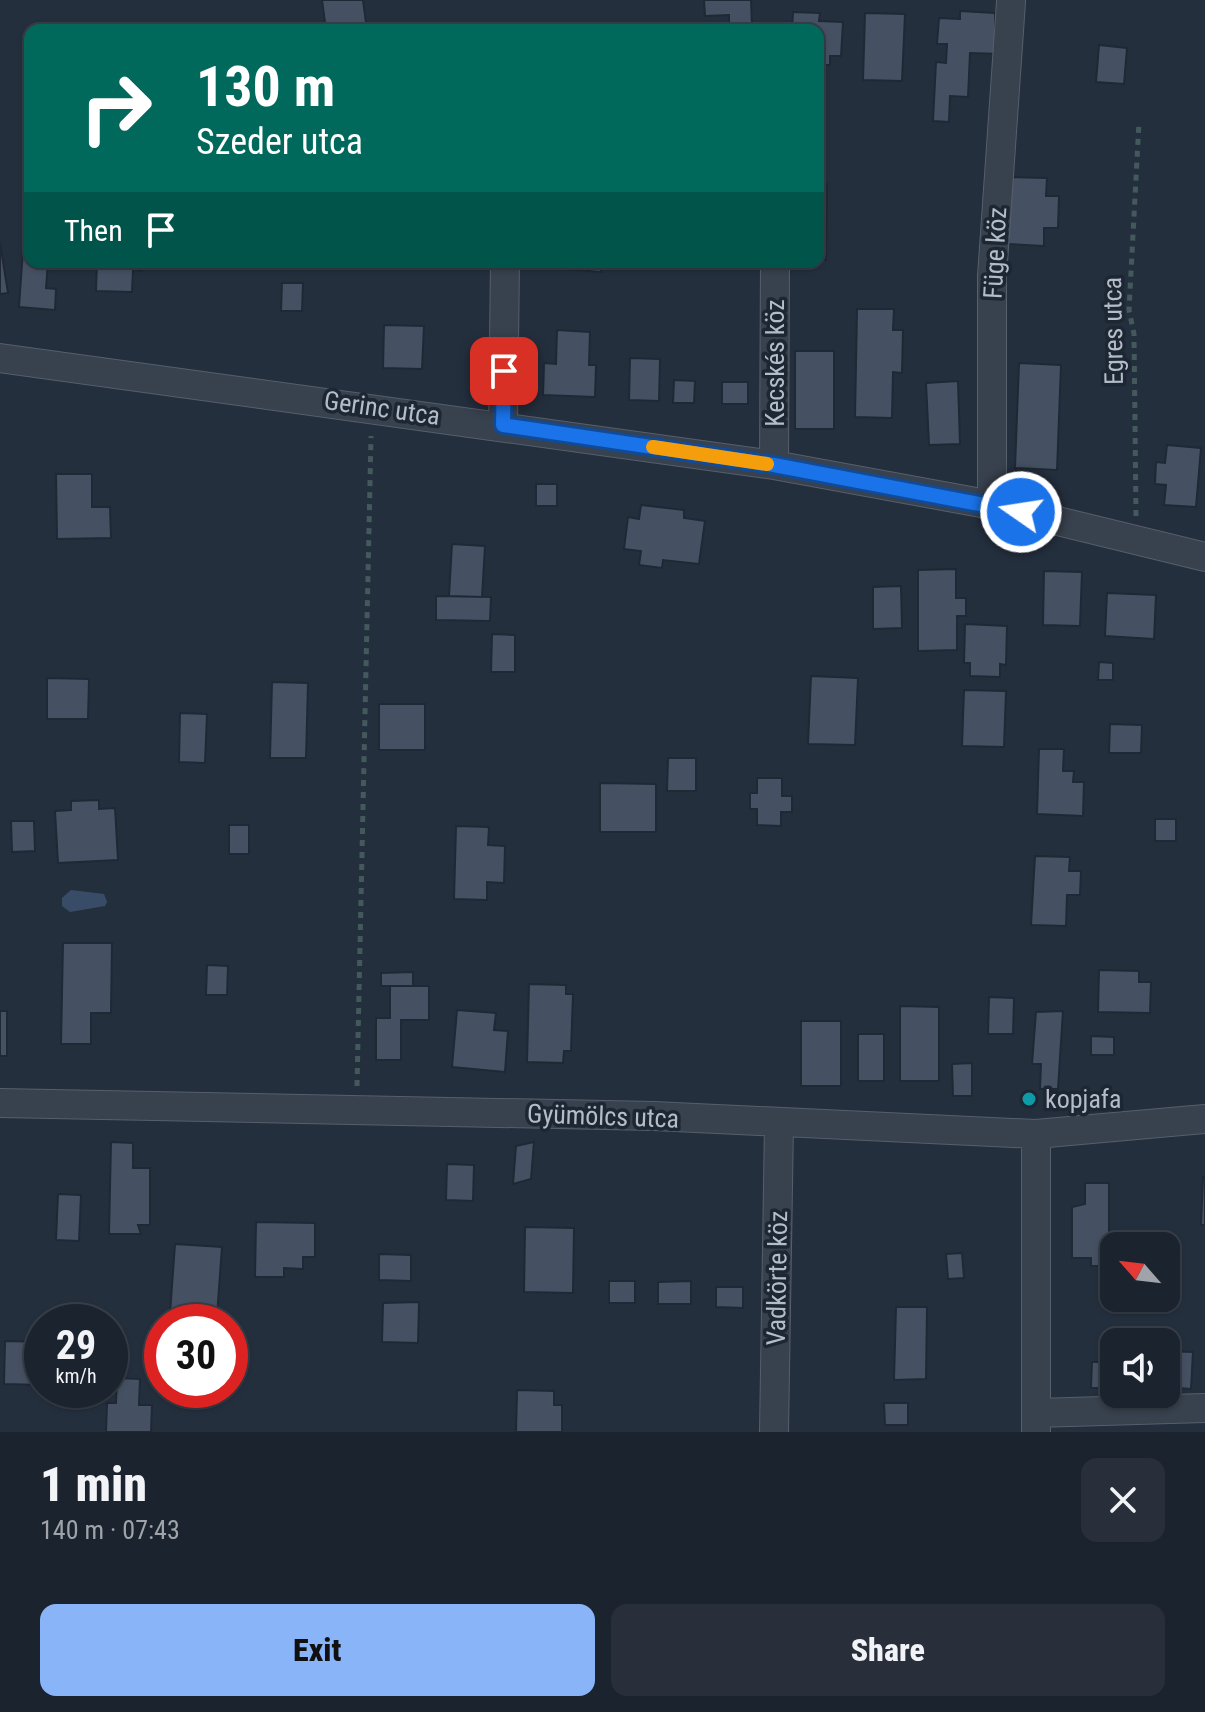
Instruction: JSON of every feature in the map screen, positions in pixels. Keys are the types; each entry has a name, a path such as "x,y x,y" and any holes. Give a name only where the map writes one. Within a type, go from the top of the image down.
{"street":[{"name":"Füge köz","path":"992,505 992,276 1011,2"},
{"path":"503,425 505,268"},
{"name":"Kecskés köz","path":"774,465 775,268"},
{"name":"Gerinc utca","path":"0,360 76,367 371,407 774,465 992,505 1205,557"},
{"name":"Gyümölcs utca","path":"0,1103 654,1116 1036,1134 1205,1119"},
{"name":"Vadkörte köz","path":"774,1432 779,1124"},
{"path":"1036,1134 1036,1423 1205,1408"}],"path":[{"name":"Egres utca","path":"1136,540 1134,334 1129,310 1139,122"},
{"path":"357,1111 371,407"}],"water":[{"path":"71,890 104,894 107,902 105,906 70,912 62,906 62,898"}],"building":[{"path":"322,0 363,0 366,24 325,24"},
{"path":"704,0 751,0 752,24 729,24 729,15 705,16"},
{"path":"960,11 995,13 995,29 1002,29 1001,54 970,53 968,97 950,96 949,122 933,121 936,62 946,63 947,44 937,44 939,18 960,19"},
{"path":"793,12 820,13 819,21 843,22 841,56 830,56 830,65 824,65 824,24 792,24"},
{"path":"865,13 905,14 902,81 863,80"},
{"path":"1099,45 1127,48 1124,84 1096,82"},
{"path":"1010,177 1047,178 1046,196 1059,196 1058,228 1044,228 1044,246 1008,244"},
{"path":"824,184 827,184 824,260"},
{"path":"0,243 8,293 0,294"},
{"path":"24,250 24,268 48,268 46,288 56,289 55,310 19,307"},
{"path":"97,268 142,268 142,271 133,270 132,292 96,291"},
{"path":"553,268 601,268 601,272"},
{"path":"282,283 303,283 302,311 281,311"},
{"path":"857,309 894,309 893,330 903,330 902,373 893,372 892,418 855,417"},
{"path":"384,325 424,326 422,369 383,368"},
{"path":"557,330 590,332 589,365 596,365 595,397 543,395 544,363 556,364"},
{"path":"795,351 834,351 834,429 795,429"},
{"path":"630,358 660,359 659,401 629,400"},
{"path":"1019,363 1061,365 1057,470 1015,468"},
{"path":"674,380 695,381 694,403 673,403"},
{"path":"958,381 960,444 929,445 926,383"},
{"path":"722,382 748,382 748,404 722,404"},
{"path":"1167,445 1201,448 1196,507 1164,505 1166,485 1155,484 1156,462 1165,463"},
{"path":"56,474 92,474 92,507 110,507 111,538 57,539"},
{"path":"536,484 557,484 557,506 536,506"},
{"path":"641,505 684,510 684,518 705,521 699,564 663,560 662,568 639,565 641,551 624,549 628,517 639,519"},
{"path":"452,544 485,546 482,597 449,596"},
{"path":"956,569 956,598 966,598 966,616 957,616 957,650 918,651 918,570"},
{"path":"1044,571 1082,572 1080,626 1043,625"},
{"path":"901,586 902,628 873,629 873,587"},
{"path":"1107,593 1156,595 1154,639 1105,636"},
{"path":"436,596 491,597 490,621 436,620"},
{"path":"965,624 1007,626 1006,665 1000,664 1000,677 970,676 970,663 964,663"},
{"path":"492,634 515,635 515,672 491,672"},
{"path":"1099,662 1113,663 1113,680 1098,680"},
{"path":"811,676 858,678 855,745 808,744"},
{"path":"47,678 89,679 88,719 47,719"},
{"path":"272,682 308,683 306,758 270,758"},
{"path":"964,690 1006,691 1004,747 962,746"},
{"path":"379,704 425,704 425,750 379,750"},
{"path":"180,713 207,714 205,763 179,762"},
{"path":"1110,724 1142,725 1141,753 1109,753"},
{"path":"1039,749 1064,749 1063,771 1074,771 1073,782 1084,782 1083,816 1037,814"},
{"path":"668,758 696,758 696,791 667,791"},
{"path":"757,778 782,778 782,796 792,796 792,812 781,812 781,826 757,825 757,809 750,809 750,793 757,793"},
{"path":"600,783 656,784 656,832 600,832"},
{"path":"99,800 99,809 115,808 118,860 58,863 55,811 71,810 71,801"},
{"path":"1155,819 1176,819 1176,841 1155,841"},
{"path":"11,821 34,821 35,851 12,852"},
{"path":"229,825 249,825 249,854 229,854"},
{"path":"456,826 489,827 488,845 505,846 504,883 487,882 487,900 454,899"},
{"path":"1035,856 1070,857 1069,871 1081,871 1080,895 1067,895 1066,926 1031,925"},
{"path":"63,943 112,943 111,1013 91,1013 91,1044 61,1044"},
{"path":"207,965 228,966 227,995 206,995"},
{"path":"1099,970 1139,971 1139,982 1151,982 1150,1013 1098,1012"},
{"path":"413,972 413,986 381,986 381,973"},
{"path":"529,984 566,985 566,994 573,994 571,1051 564,1051 563,1063 527,1062"},
{"path":"390,986 429,986 429,1020 401,1020 401,1060 376,1060 376,1018 390,1018"},
{"path":"989,997 1014,998 1013,1034 988,1034"},
{"path":"900,1006 939,1007 939,1081 900,1081"},
{"path":"457,1010 496,1013 494,1030 508,1031 505,1072 452,1067"},
{"path":"0,1011 7,1011 7,1056 0,1056"},
{"path":"1063,1011 1058,1089 1040,1089 1041,1064 1032,1064 1036,1012"},
{"path":"801,1021 841,1021 841,1086 801,1086"},
{"path":"858,1034 884,1034 884,1081 858,1081"},
{"path":"1091,1036 1114,1037 1114,1055 1091,1055"},
{"path":"972,1063 972,1096 953,1096 952,1064"},
{"path":"111,1142 133,1143 133,1168 150,1168 150,1225 138,1225 141,1234 109,1234"},
{"path":"534,1142 531,1179 513,1184 516,1146"},
{"path":"447,1164 474,1165 473,1201 446,1200"},
{"path":"1203,1177 1205,1225 1201,1225"},
{"path":"1085,1183 1109,1183 1109,1232 1100,1232 1100,1266 1091,1266 1091,1258 1072,1258 1072,1207 1085,1204"},
{"path":"58,1194 81,1195 79,1241 56,1240"},
{"path":"256,1222 315,1223 315,1257 303,1257 303,1269 284,1268 284,1277 255,1277"},
{"path":"525,1227 574,1228 573,1293 524,1292"},
{"path":"175,1244 222,1247 218,1304 171,1304"},
{"path":"962,1253 964,1278 948,1279 946,1254"},
{"path":"379,1254 411,1255 411,1281 379,1280"},
{"path":"609,1281 635,1281 635,1303 609,1303"},
{"path":"691,1281 691,1304 658,1304 658,1282"},
{"path":"716,1287 743,1287 743,1308 716,1307"},
{"path":"419,1302 418,1343 382,1342 383,1303"},
{"path":"896,1307 927,1307 926,1379 894,1380"},
{"path":"5,1341 24,1342 24,1385 4,1384"},
{"path":"1180,1352 1193,1352 1191,1389 1180,1388"},
{"path":"1092,1362 1100,1362 1100,1388 1091,1388"},
{"path":"128,1378 140,1379 139,1405 152,1408 151,1432 106,1432 107,1408 128,1408"},
{"path":"517,1390 554,1391 554,1405 562,1405 562,1432 516,1432"},
{"path":"884,1403 908,1403 908,1425 885,1425"}],"slow traffic":[{"path":"653,447 767,464"}],"place":[{"name":"kopjafa","path":"1029,1099"}],"route":[{"path":"504,371 503,425 774,465 1021,512"}]}
